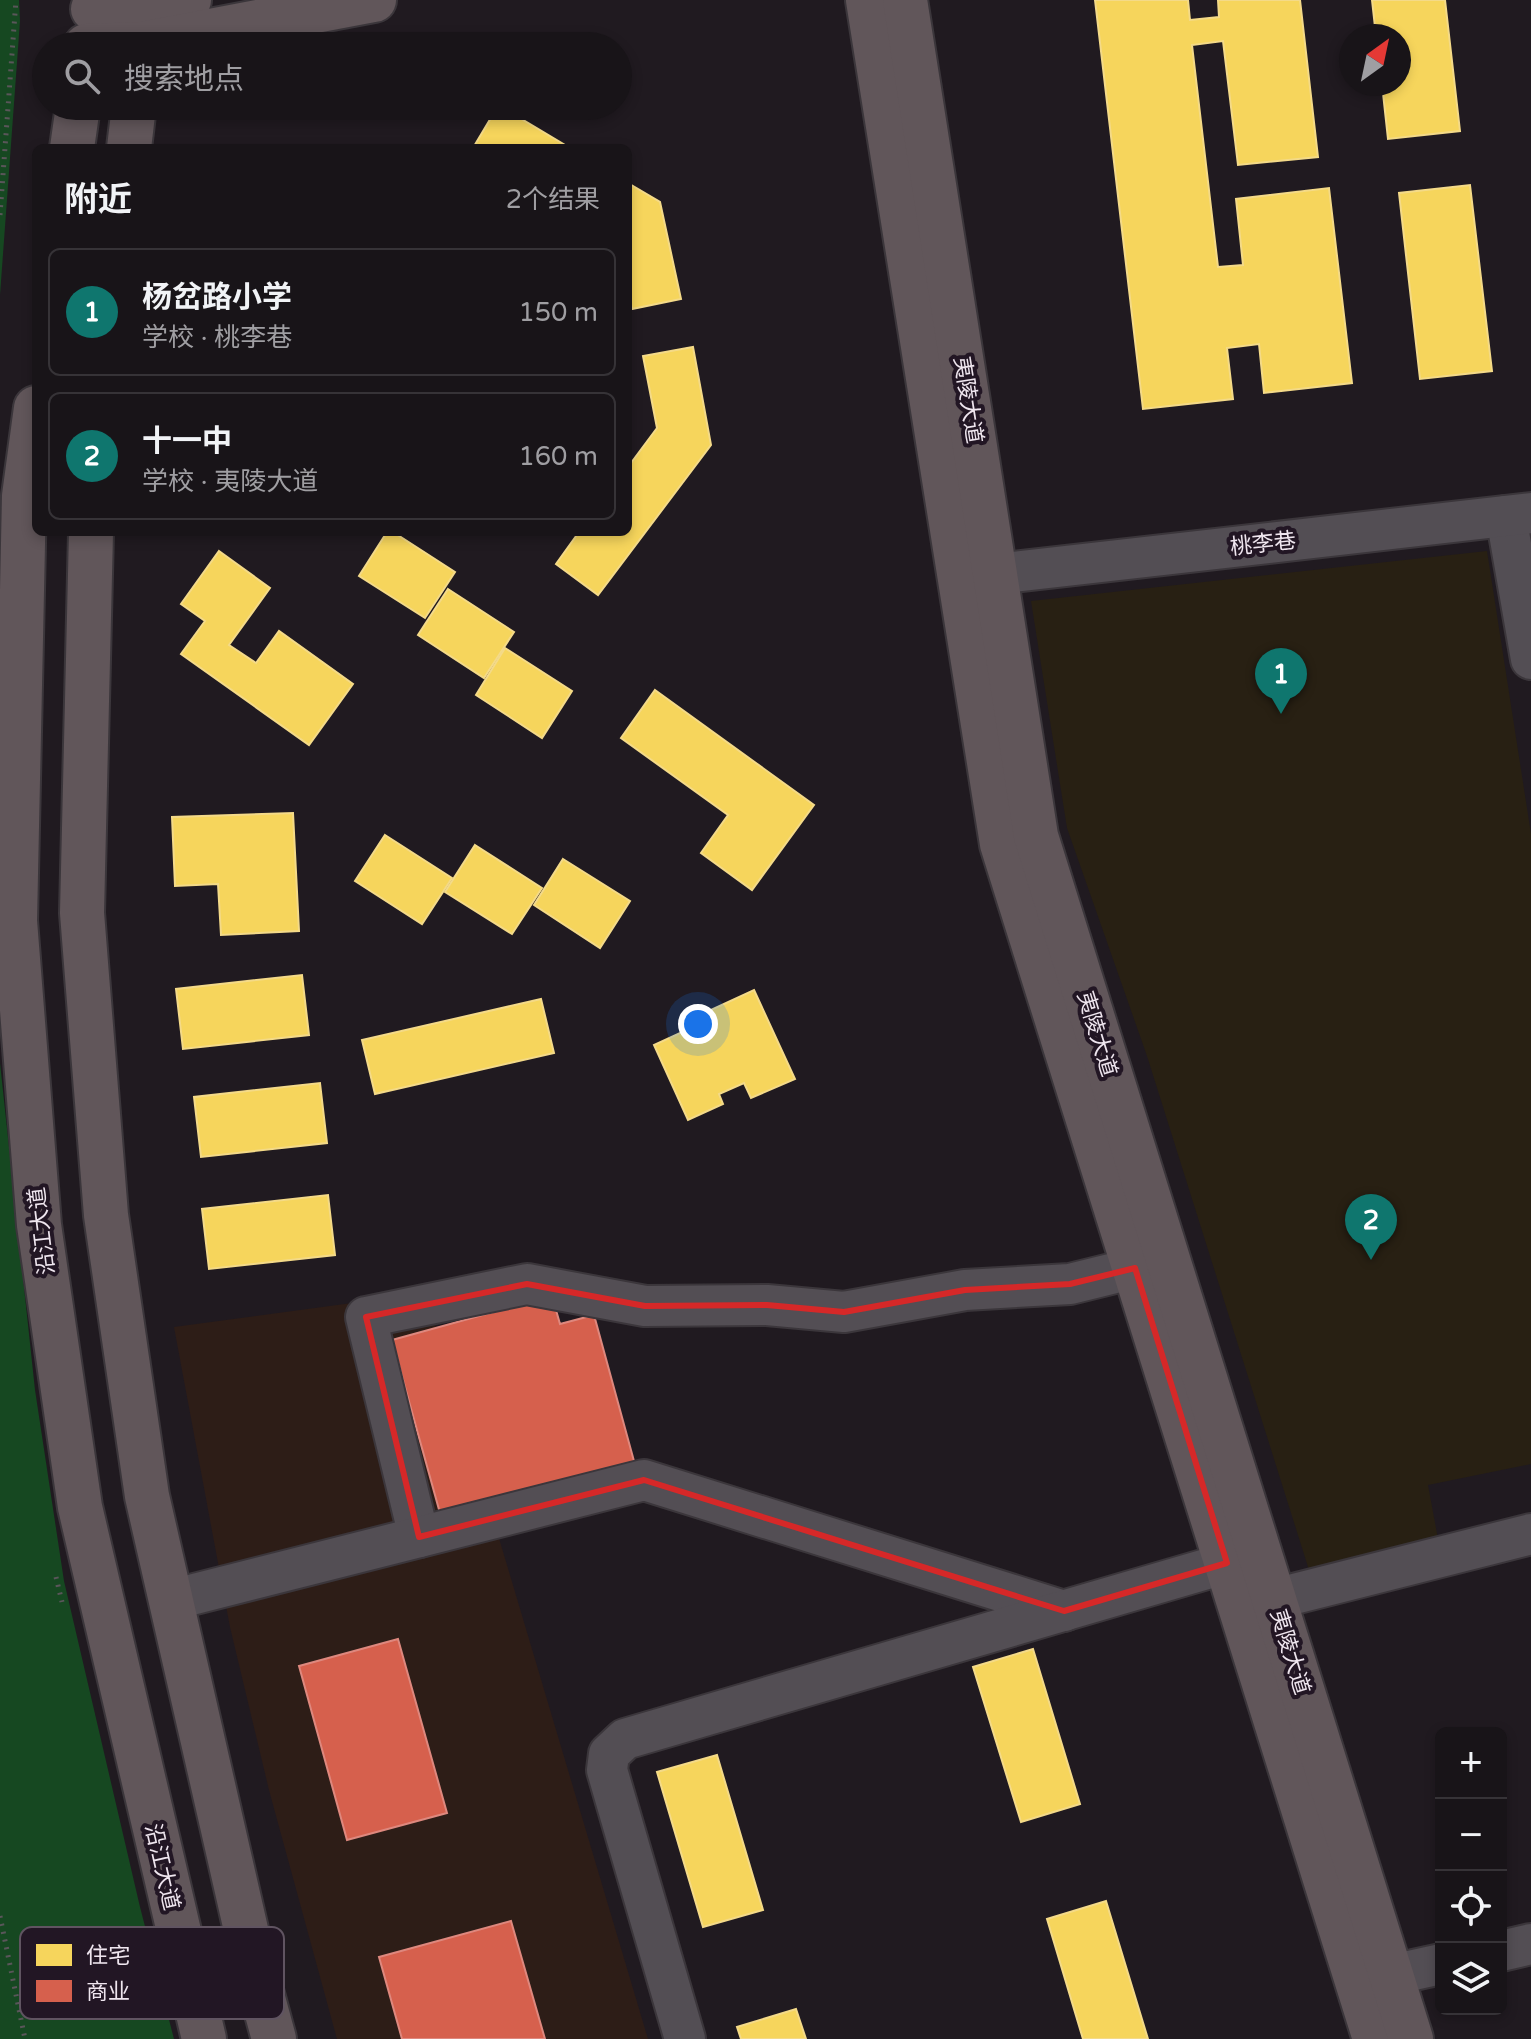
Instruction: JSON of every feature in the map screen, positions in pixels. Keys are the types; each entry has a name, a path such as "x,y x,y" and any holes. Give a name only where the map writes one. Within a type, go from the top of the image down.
{"main road":[{"path":"142,25 189,0"},
{"path":"89,25 142,25 374,0"},
{"name":"夷陵大道","path":"868,0 1002,844 1375,2039"},
{"name":"夷陵大道","path":"905,0 1036,836 1411,2039"},
{"path":"73,144 76,120"},
{"path":"129,144 132,120"},
{"name":"沿江大道","path":"32,437 24,496 15,921 39,1225 80,1507 178,1927"},
{"path":"91,536 82,913 106,1215 147,1496 248,1927"},
{"name":"沿江大道","path":"199,2019 204,2039"},
{"path":"269,2019 274,2039"}],"street":[{"path":"1518,515 1531,659"},
{"name":"桃李巷","path":"996,574 1518,515"},
{"path":"419,1537 366,1317 527,1284 645,1306 767,1305 844,1312 965,1290 1070,1284 1135,1268"},
{"path":"171,1600 644,1480 1064,1611"},
{"path":"1274,1599 1531,1534"},
{"path":"685,2039 607,1770 609,1754 625,1739 1227,1563"},
{"path":"1507,1950 1531,1944"},
{"path":"1391,1975 1435,1965"}],"path":[{"path":"0,215 16,0"},
{"path":"0,1916 20,2014"},
{"path":"21,2019 25,2039"}],"highlighted area":[{"path":"1135,1268 1227,1563 1064,1611 644,1480 419,1537 366,1317 527,1284 645,1306 767,1305 844,1312 965,1290 1070,1284"}],"shaded area":[{"path":"1487,551 1531,834 1531,1464 1428,1485 1438,1539 1309,1570 1147,1056 1067,828 1031,601"},
{"path":"426,1293 648,2039 337,2039 269,1790 230,1627 174,1327"}],"green space":[{"path":"0,0 19,0 20,21 0,295"},
{"path":"0,1063 35,1390 64,1581 145,1927 20,1927 20,2019 169,2019 174,2039 0,2039"}],"building: 住宅":[{"path":"1095,0 1188,0 1190,20 1219,17 1218,0 1300,0 1318,157 1238,165 1223,41 1192,45 1218,267 1243,265 1236,199 1329,188 1352,383 1264,393 1259,344 1227,348 1233,399 1143,409"},
{"path":"1372,0 1445,0 1460,131 1388,139 1383,96 1411,96 1411,24 1375,24"},
{"path":"490,120 523,120 563,144 475,144"},
{"path":"632,185 660,202 681,299 632,309"},
{"path":"1470,185 1492,371 1420,379 1399,193"},
{"path":"693,347 711,445 598,595 556,564 576,536 632,536 632,462 657,428 643,356"},
{"path":"384,536 399,536 455,572 425,618 359,576"},
{"path":"219,551 270,588 229,645 256,663 279,631 353,684 309,745 181,654 205,621 181,604"},
{"path":"448,589 514,632 484,678 418,635"},
{"path":"505,648 572,691 542,738 476,695"},
{"path":"655,690 814,805 752,890 701,853 728,815 621,738"},
{"path":"293,813 299,931 221,935 218,884 175,886 172,817"},
{"path":"385,835 452,878 422,924 355,881"},
{"path":"475,845 542,888 512,934 445,892"},
{"path":"563,859 630,901 600,948 534,905"},
{"path":"302,975 309,1035 183,1049 176,989"},
{"path":"754,990 795,1079 751,1098 744,1083 719,1094 723,1104 688,1120 654,1045 693,1027 697,1036 708,1031 700,1015"},
{"path":"541,999 554,1053 375,1094 362,1040"},
{"path":"320,1083 327,1143 201,1157 194,1097"},
{"path":"328,1195 335,1255 209,1269 202,1209"},
{"path":"1033,1649 1080,1804 1021,1822 973,1667"},
{"path":"717,1755 763,1910 703,1927 657,1772"},
{"path":"1106,1901 1148,2039 1083,2039 1047,1919"},
{"path":"796,2009 806,2039 741,2039 737,2027"}],"building: 商业":[{"path":"552,1296 560,1324 594,1315 637,1472 443,1524 392,1340"},
{"path":"398,1639 447,1813 347,1840 299,1666"},
{"path":"511,1921 545,2039 402,2039 379,1957"}],"place":[{"name":"杨岔路小学","path":"1281,714"},
{"name":"十一中","path":"1371,1260"}]}
